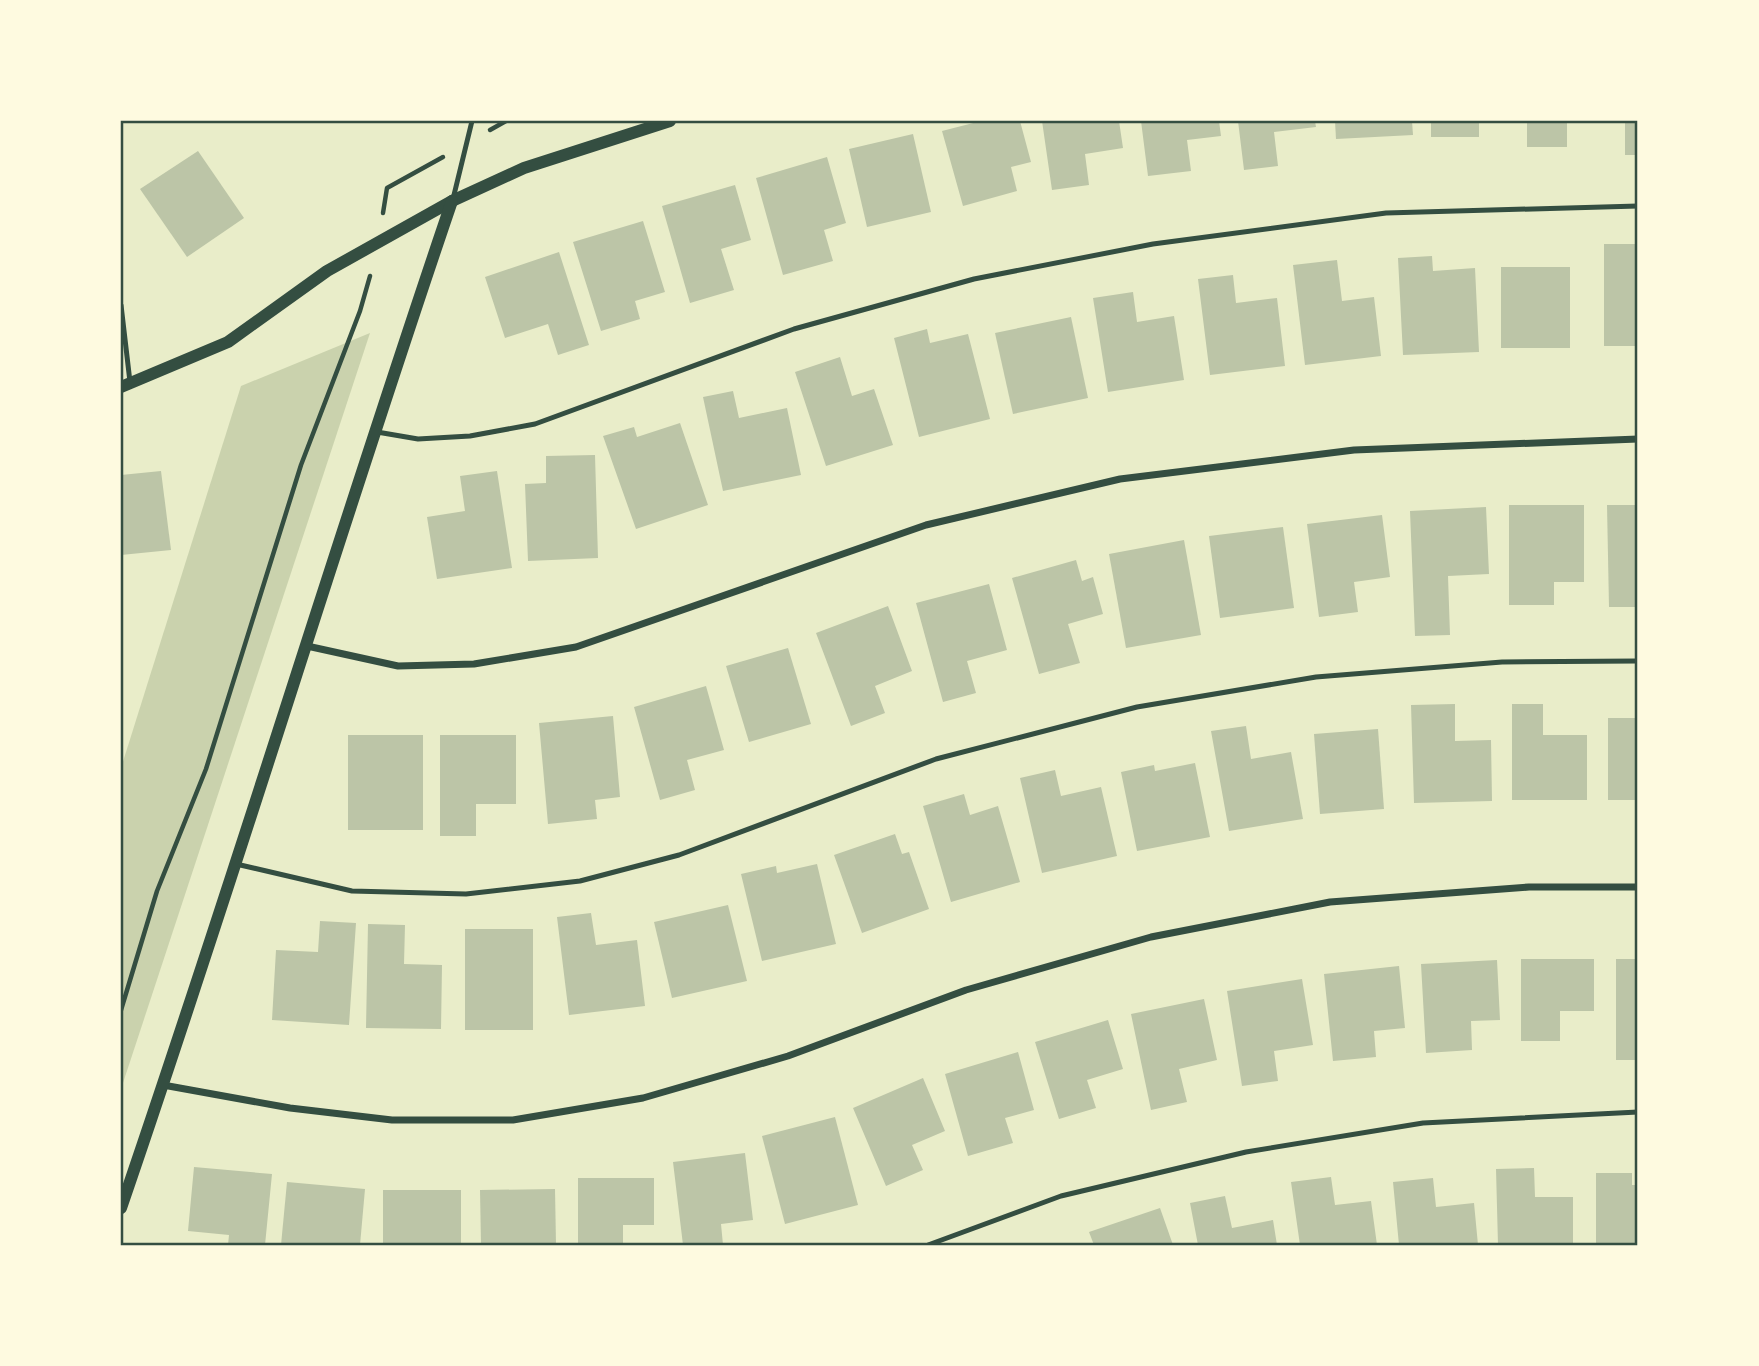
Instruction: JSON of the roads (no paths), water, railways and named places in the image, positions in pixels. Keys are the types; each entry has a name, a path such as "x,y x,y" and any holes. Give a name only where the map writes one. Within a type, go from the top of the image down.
{"street":[{"path":"126,385 228,342 327,271 452,201 524,168 670,121"},
{"path":"121,1208 307,646 374,431 452,201"},
{"path":"307,646 398,666 474,664 576,647 926,525 1120,479 1354,450 1638,439"},
{"path":"163,1085 290,1108 392,1120 513,1120 656,1094 788,1056 966,990 1151,937 1330,902 1529,887 1638,887"}],"lane":[{"path":"452,201 472,121"},
{"path":"374,431 418,439 470,436 536,424 794,329 974,279 1153,244 1386,213 1638,206"},
{"path":"121,305 126,385"},
{"path":"236,864 352,891 466,894 580,881 679,855 936,759 1138,707 1316,677 1502,662 1638,661"},
{"path":"928,1245 1061,1196 1246,1152 1423,1124 1638,1112"}]}
